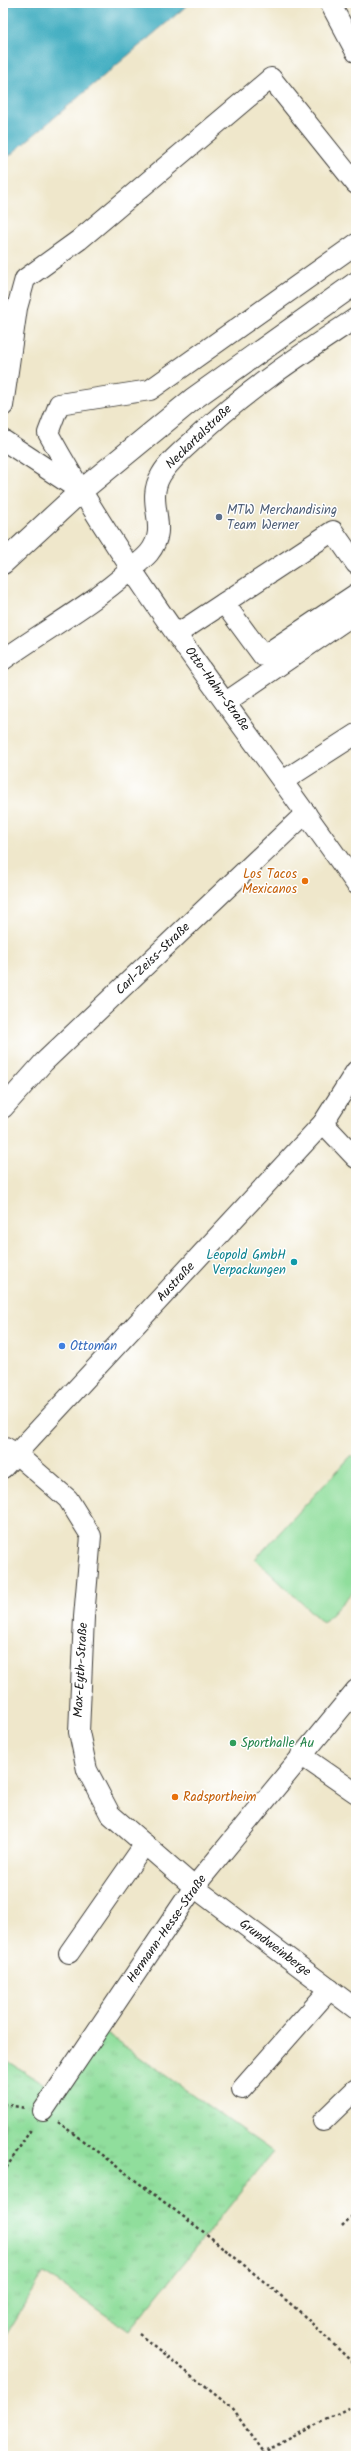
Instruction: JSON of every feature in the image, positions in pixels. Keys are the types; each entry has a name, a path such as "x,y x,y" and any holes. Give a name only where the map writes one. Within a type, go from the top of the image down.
{"main road":[{"path":"3,563 80,491 193,399 356,283"}],"street":[{"path":"330,3 356,52"},
{"path":"3,406 17,308 25,279 80,240 271,78 356,184"},
{"name":"Otto-Hahn-Straße","path":"356,244 150,390 59,404 48,433 80,491 130,569 283,780 356,884"},
{"name":"Neckartalstraße","path":"3,660 111,587 149,554 156,544 159,524 154,498 155,486 164,470 222,412 254,387 356,318"},
{"path":"3,440 80,491"},
{"path":"177,634 332,532 356,564"},
{"path":"224,603 263,656 356,594"},
{"path":"226,702 356,613"},
{"path":"283,780 356,734"},
{"name":"Carl-Zeiss-Straße","path":"3,1108 44,1062 306,813"},
{"name":"Austraße","path":"7,1456 323,1123 356,1071"},
{"path":"323,1123 356,1158"},
{"name":"Max-Eyth-Straße","path":"7,1456 68,1499 91,1536 84,1617 79,1732 86,1770 110,1814 194,1887"},
{"name":"Hermann-Hesse-Straße","path":"43,2111 194,1887 356,1690"},
{"path":"301,1755 356,1793"},
{"path":"69,1953 145,1844"},
{"name":"Grundweinberge","path":"194,1887 356,2009"},
{"path":"242,2089 330,1989"},
{"path":"324,2121 356,2089"}],"path":[{"path":"3,2173 43,2111 209,2236 298,2310 356,2366"},
{"path":"342,2226 356,2212"},
{"path":"139,2334 232,2408 262,2451"},
{"path":"256,2456 262,2451 356,2404"},
{"path":"3,2449 9,2456"}],"green space":[{"path":"352,1455 356,1459 356,1588 323,1623 255,1559"},
{"path":"103,2031 273,2152 129,2331 44,2273 3,2340 3,2058 60,2094"}],"water":[{"path":"3,3 190,3 3,161"}],"place":[{"name":"MTW Merchandising Team Werner","path":"219,517"},
{"name":"Los Tacos Mexicanos","path":"305,881"},
{"name":"Leopold GmbH Verpackungen","path":"294,1262"},
{"name":"Ottoman","path":"62,1346"},
{"name":"Sporthalle Au","path":"233,1743"},
{"name":"Radsportheim","path":"175,1797"}]}
